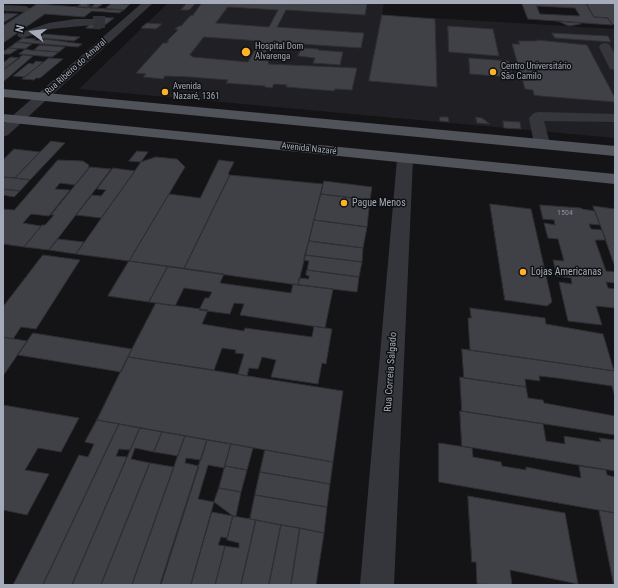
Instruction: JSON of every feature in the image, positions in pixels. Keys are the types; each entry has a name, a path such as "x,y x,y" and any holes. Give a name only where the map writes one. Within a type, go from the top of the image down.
{"main road":[{"path":"3,94 615,151"},
{"name":"Avenida Nazaré","path":"10,119 615,179"}],"street":[{"name":"Rua Ribeiro do Amaral","path":"3,132 10,119 42,97 148,3"},
{"path":"3,8 26,9"},
{"path":"23,35 48,25 94,22"},
{"path":"108,22 125,24"},
{"path":"605,47 615,66"},
{"path":"542,144 536,118 539,116 615,118"},
{"name":"Rua Correia Salgado","path":"377,585 405,158"}],"shaded area":[{"path":"168,3 384,3 382,15 615,29 615,138 79,89"}],"building":[{"path":"82,3 90,3 87,5 91,5 87,8 77,7"},
{"path":"96,3 104,3 97,8 90,8"},
{"path":"112,3 130,4 124,10 105,9"},
{"path":"187,3 196,3 189,10 181,10"},
{"path":"202,3 367,4 365,15 286,10 277,27 364,33 361,48 271,42 261,60 269,61 268,64 357,68 352,90 335,89 334,91 286,87 287,85 274,84 272,88 265,86 226,83 228,80 165,76 163,79 143,77 146,74 136,73 163,43 167,43 169,41 167,41 178,30 175,29 181,26 191,15 192,16","holes":["228,7 278,10 269,27 216,23","204,37 260,41 248,62 193,57 190,55"]},
{"path":"522,3 586,3 594,17 608,18 612,25 528,19","holes":["537,6 575,8 580,16 540,14"]},
{"path":"586,3 615,3 615,25 612,24 608,18 594,17"},
{"path":"37,4 124,10 119,13 92,11 84,17 45,14 3,43 3,26"},
{"path":"6,13 18,14 3,23 3,15"},
{"path":"382,15 435,19 437,87 369,81"},
{"path":"99,17 114,18 100,29 86,28"},
{"path":"558,21 581,23 581,24 569,26"},
{"path":"147,23 162,24 156,29 141,28"},
{"path":"448,26 493,29 499,56 449,52"},
{"path":"552,33 608,36 611,42 555,38"},
{"path":"44,34 80,37 74,41 40,38"},
{"path":"23,38 42,41 45,39 82,44 78,47 17,42"},
{"path":"537,40 587,45 615,98 615,102 540,96 534,95 533,90 525,89 512,44 520,44 518,41"},
{"path":"17,42 32,44 25,49 9,48"},
{"path":"40,45 65,47 59,52 34,50"},
{"path":"9,48 18,49 10,54 3,54 3,52"},
{"path":"302,48 343,52 340,65 313,63 315,58 298,56"},
{"path":"26,49 59,52 52,57 19,54"},
{"path":"23,55 33,56 3,82 3,70"},
{"path":"11,57 20,58 3,70 3,63"},
{"path":"49,58 63,59 40,78 36,78 34,80 22,79"},
{"path":"469,58 509,61 512,74 508,74 509,77 470,74"},
{"path":"36,61 43,62 25,77 13,76 29,63 33,64"},
{"path":"440,117 448,117 449,122 440,121"},
{"path":"476,117 482,118 490,124 477,123"},
{"path":"503,121 520,122 521,129 504,128"},
{"path":"51,141 65,143 30,180 15,178"},
{"path":"14,149 40,152 15,178 3,177 3,160"},
{"path":"137,151 148,152 141,162 129,161"},
{"path":"156,157 177,159 185,167 129,261 76,254 141,162"},
{"path":"58,160 83,161 89,165 88,169 75,185 60,183 55,189 70,190 49,216 31,214 23,223 41,226 24,247 3,244 3,209 14,210"},
{"path":"219,160 234,162 228,174 230,175 184,269 129,261 169,194 200,198"},
{"path":"90,167 111,169 49,250 24,247 42,225 45,225 54,215 51,215"},
{"path":"113,168 135,171 101,218 76,215 92,195 101,196 106,190 97,189"},
{"path":"230,175 323,184 298,285 184,269"},
{"path":"3,177 30,180 20,191 3,189"},
{"path":"324,181 372,187 370,200 321,194"},
{"path":"3,189 20,191 14,197 3,195"},
{"path":"321,194 370,200 367,227 314,220"},
{"name":"Lojas Americanas","path":"490,204 531,209 552,302 547,306 505,300"},
{"path":"540,205 581,208 595,211 600,225 589,224 591,229 602,230 606,240 595,240 606,271 615,272 615,283 606,282 608,288 615,289 615,308 596,306 602,325 568,321 559,282 572,284 571,278 557,276 553,260 564,261 558,239 548,238 544,223 555,225 554,220 543,219"},
{"path":"593,206 615,209 615,267 602,230"},
{"path":"314,220 367,227 363,248 309,241"},
{"path":"58,239 84,242 76,254 49,250"},
{"path":"309,241 363,248 362,262 305,255"},
{"path":"43,255 80,260 36,329 21,327 13,339 3,337 3,307"},
{"path":"305,255 362,262 359,277 307,270 309,261 304,260"},
{"path":"129,261 168,266 149,302 108,296"},
{"path":"168,266 224,274 220,283 291,293 293,284 333,289 325,328 240,315 244,304 234,303 230,314 199,310 205,298 209,298 212,292 184,288 175,306 149,302"},
{"path":"307,270 359,277 357,292 298,285 299,278 309,279 309,276 306,275"},
{"path":"156,303 208,310 202,324 244,331 245,328 312,337 314,326 332,329 326,364 322,363 318,384 271,377 276,360 262,357 258,369 249,368 247,376 238,374 244,354 235,353 236,350 222,348 214,370 128,357"},
{"path":"470,308 545,318 546,324 603,334 614,371 470,350 468,318 471,318"},
{"path":"33,333 132,349 121,372 18,355"},
{"path":"3,337 27,341 3,376"},
{"path":"462,349 615,371 615,397 612,386 557,378 539,376 540,381 525,379 526,387 464,378"},
{"path":"128,357 343,391 333,462 97,420"},
{"path":"460,377 526,387 528,398 543,400 544,403 615,416 615,435 462,411"},
{"path":"3,405 79,418 61,452 38,448 25,470 49,474 27,515 3,510"},
{"path":"460,411 543,424 546,441 565,444 564,436 601,442 599,438 615,440 615,471 462,446"},
{"path":"97,420 119,424 43,585 13,585 79,455 88,457 94,444 85,442"},
{"path":"119,424 140,428 130,450 119,449 116,456 127,457 72,585 43,585"},
{"path":"140,428 162,432 154,452 135,448 131,459 150,463 101,585 72,585"},
{"path":"162,432 185,436 178,456 154,452"},
{"path":"185,436 207,440 201,460 186,458 185,463 199,466 161,585 132,585"},
{"path":"207,440 231,444 224,468 208,465 198,499 214,502 191,585 160,585"},
{"path":"439,443 472,448 473,457 501,462 502,466 526,470 526,467 581,478 579,466 606,470 607,475 615,477 615,513 439,482"},
{"path":"231,444 253,448 247,470 225,466"},
{"path":"265,450 333,462 330,484 260,472"},
{"path":"150,463 174,467 132,585 101,585"},
{"path":"225,466 247,470 241,492 219,488"},
{"path":"260,472 330,484 327,507 255,495"},
{"path":"219,488 241,492 236,516 233,516 214,502"},
{"path":"255,495 327,507 324,533 250,519"},
{"path":"468,496 565,513 578,584 510,570 512,585 477,584 476,562 472,562"},
{"path":"599,510 615,513 615,585 614,585"},
{"path":"212,512 233,516 227,538 221,537 218,545 225,546 215,585 191,585"},
{"path":"233,516 256,520 241,585 215,585 225,546 239,548 239,543 227,540"},
{"path":"256,520 281,525 269,585 241,585"},
{"path":"281,525 300,528 291,585 269,585"},
{"path":"300,528 324,533 316,585 291,585"}],"tunnel":[{"path":"93,22 108,22"}],"place":[{"name":"Hospital Dom Alvarenga","path":"246,52"},
{"name":"Centro Universitário São Camilo","path":"493,72"},
{"name":"Avenida Nazaré, 1361","path":"165,92"},
{"name":"Pague Menos","path":"344,203"},
{"name":"Lojas Americanas","path":"523,272"}]}
